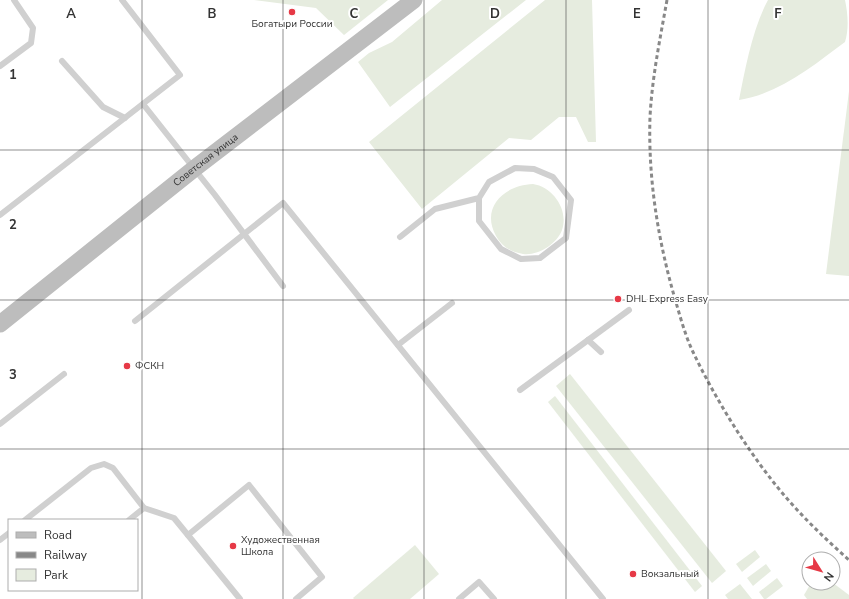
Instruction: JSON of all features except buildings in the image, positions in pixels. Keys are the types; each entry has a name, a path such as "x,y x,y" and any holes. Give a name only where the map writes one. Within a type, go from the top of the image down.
{"main road":[{"name":"Советская улица","path":"0,324 195,168 414,0"}],"lane":[{"path":"0,66 31,43 33,28 14,0"},
{"path":"0,215 180,75 122,0"},
{"path":"62,61 103,107 125,118"},
{"path":"143,104 195,168 245,233 283,286"},
{"path":"400,237 435,209 479,198 489,182 514,168 534,169 553,177 571,200 566,238 540,258 521,259 501,249 479,221 479,198"},
{"path":"135,322 283,203 603,599"},
{"path":"398,345 452,303"},
{"path":"520,390 629,310"},
{"path":"588,340 601,352"},
{"path":"0,424 64,374"},
{"path":"26,519 91,468 104,464 113,468 144,508 174,518 240,599"},
{"path":"188,535 249,485 322,577 296,599"},
{"path":"130,519 144,508"},
{"path":"0,540 8,534"},
{"path":"459,599 479,582 494,599"}],"green space":[{"path":"254,0 388,0 344,35 316,8"},
{"path":"442,0 526,0 390,107 358,62 369,53 392,42"},
{"path":"545,0 592,0 596,142 588,142 576,117 559,117 531,140 509,138 422,209 369,142"},
{"path":"768,0 845,0 848,21 845,42 808,69 782,85 754,97 739,100 754,35"},
{"path":"849,91 849,276 826,274"},
{"path":"533,184 547,190 558,201 561,207 564,222 560,235 546,248 535,253 523,254 511,250 501,243 496,236 492,225 491,216 493,207 505,193 513,188"},
{"path":"570,374 726,571 712,583 556,386"},
{"path":"555,396 702,586 695,592 548,402"},
{"path":"415,545 439,574 410,599 353,598"},
{"path":"755,550 760,557 742,572 736,564"},
{"path":"766,564 771,571 753,586 747,578"},
{"path":"777,578 783,586 764,599 759,592"},
{"path":"740,584 752,599 728,599 725,595"},
{"path":"841,589 849,595 849,599 807,599 804,595 806,591 841,591"}],"railway":[{"path":"667,0 651,102 651,163 655,209 659,232 669,277 683,326 693,352 710,384 739,434 760,465 798,511 849,560"}],"place":[{"name":"Богатыри России","path":"292,12"},
{"name":"DHL Express Easy","path":"618,299"},
{"name":"ФСКН","path":"127,366"},
{"name":"Художественная Школа","path":"233,546"},
{"name":"Вокзальный","path":"633,574"}]}
